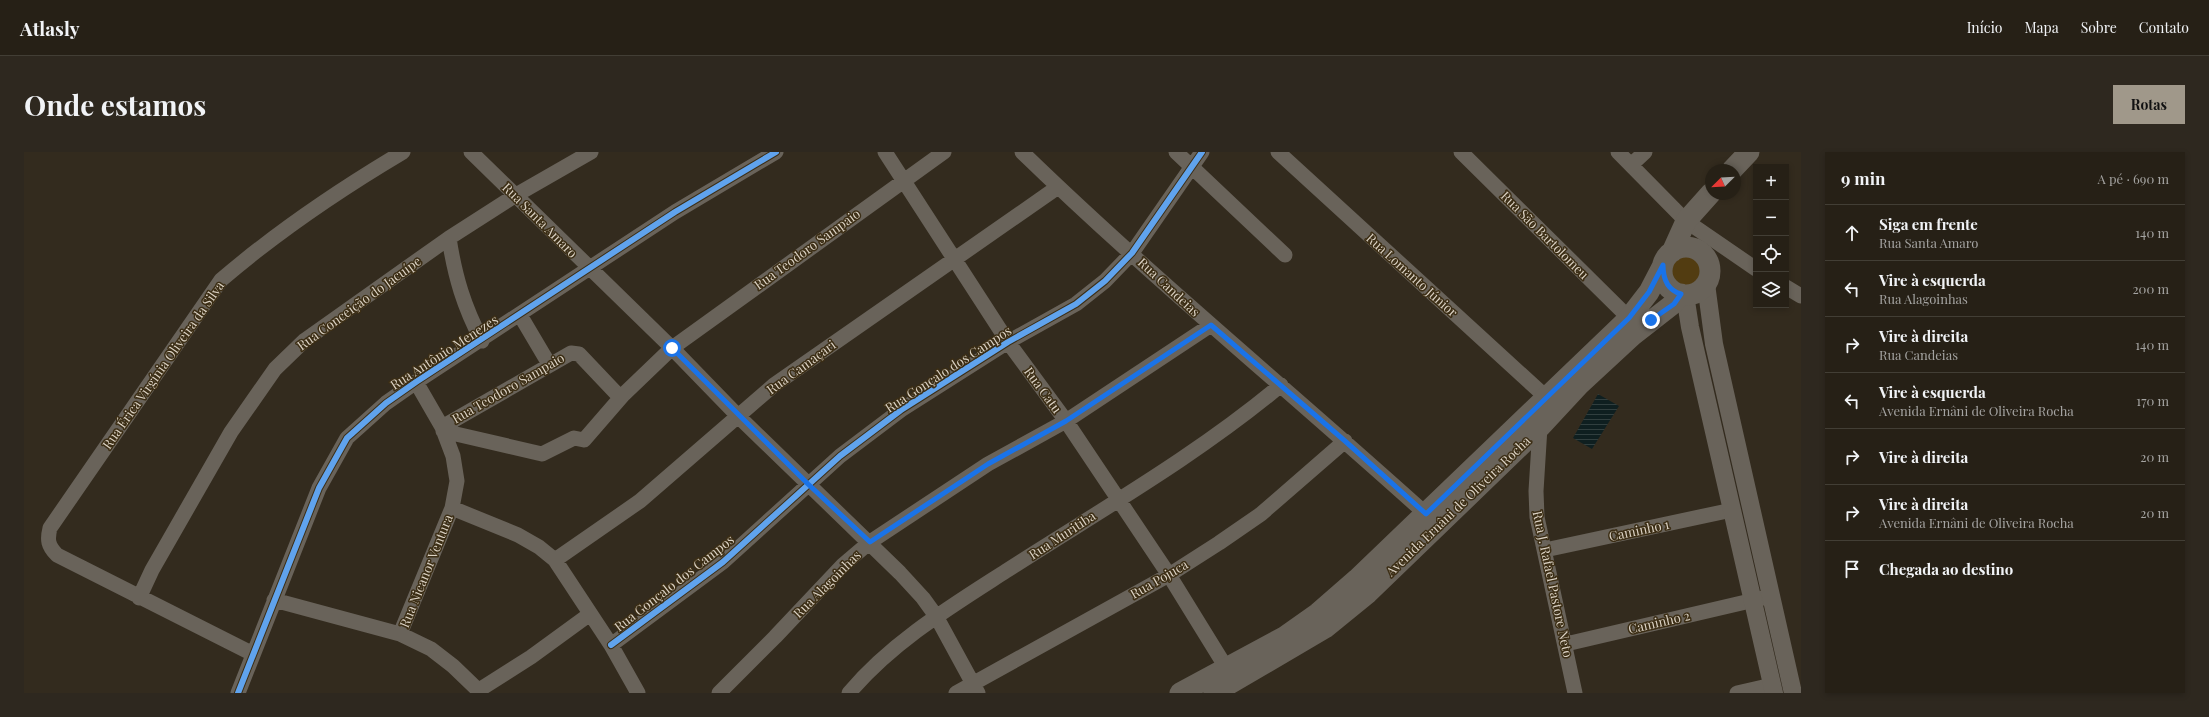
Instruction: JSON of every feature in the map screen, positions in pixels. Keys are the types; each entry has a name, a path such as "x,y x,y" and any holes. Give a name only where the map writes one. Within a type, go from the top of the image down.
{"main road":[{"name":"Avenida Ernâni de Oliveira Rocha","path":"1180,693 1284,637 1318,613 1426,514 1629,318 1649,292 1668,258 1706,200"},
{"path":"1692,220 1701,253"},
{"path":"1687,247 1701,253 1706,258 1710,271 1706,284 1695,294 1683,294 1671,290 1665,283 1668,258 1687,247"},
{"name":"Avenida Ernâni de Oliveira Rocha","path":"1214,693 1325,628 1380,582 1540,427 1579,385 1632,336 1674,304 1683,294"}],"street":[{"name":"Rua Érica Virgínia Oliveira da Silva","path":"139,598 57,555 49,547 47,537 50,528 221,280 248,257 342,190 403,152"},
{"name":"Rua Santa Amaro","path":"471,152 516,195 589,270 672,348 738,416 870,542 923,598 936,616 976,688"},
{"name":"Rua Conceição do Jacuípe","path":"139,598 152,570 231,432 275,369 318,331 449,238 516,195 591,152"},
{"name":"Rua Antônio Menezes","path":"242,692 253,654 319,488 347,438 386,403 416,382 482,341 675,212 776,152"},
{"name":"Rua Catu","path":"885,152 1008,342 1066,421 1170,575 1227,668"},
{"name":"Rua Teodoro Sampaio","path":"442,429 542,454 574,438 584,440 623,395 672,348 902,180 944,152"},
{"name":"Rua Candeias","path":"1022,152 1058,187 1211,325 1345,441 1426,514"},
{"path":"1176,152 1285,255"},
{"name":"Rua Gonçalo dos Campos","path":"611,645 723,562 840,456 901,410 1008,342 1076,304 1105,281 1132,253 1202,152"},
{"name":"Rua Lomanto Júnior","path":"1278,152 1547,398"},
{"name":"Rua São Bartolomeu","path":"1461,152 1629,318"},
{"path":"1618,152 1692,220 1753,267"},
{"path":"1631,165 1645,152"},
{"name":"Rua Camaçari","path":"555,560 640,501 774,385 1058,187"},
{"path":"449,238 460,292 467,314 482,341"},
{"path":"1706,284 1714,344 1793,693"},
{"path":"1789,289 1801,296"},
{"path":"1683,294 1773,689 1737,693"},
{"path":"520,316 549,364"},
{"name":"Rua Alagoinhas","path":"719,693 775,637 843,565 870,542 988,464 1066,421 1211,325"},
{"name":"Rua Teodoro Sampaio","path":"442,429 564,355 576,352 580,354 616,392 623,395"},
{"name":"Rua Nicanor Ventura","path":"400,634 452,508 457,481 453,456 442,429 416,382"},
{"name":"Rua Muritiba","path":"849,693 879,660 936,616 1118,498 1208,442 1281,385"},
{"name":"Rua J. Rafael Pastore Neto","path":"1540,427 1536,491 1537,517 1566,644 1575,693"},
{"name":"Rua Pojuca","path":"956,693 976,688 1170,575 1261,514 1345,441"},
{"path":"452,508 518,535 539,547 555,560 611,645 638,693"},
{"name":"Caminho 1","path":"1545,550 1732,510"},
{"name":"Caminho 2","path":"1566,644 1771,596"},
{"path":"139,598 253,654"},
{"name":"Rua Nicanor Ventura","path":"274,600 400,634 431,649 480,692"},
{"path":"480,692 532,657 590,614"}],"shaded area":[{"path":"1684,255 1690,255 1700,262 1703,271 1702,277 1696,284 1690,287 1684,287 1674,280 1671,274 1671,268 1678,258"},
{"path":"1598,394 1619,406 1592,449 1573,438"}],"cycle path":[{"path":"238,693 319,488 347,438 386,403 416,382 675,212 776,152"},
{"path":"611,645 723,562 840,456 901,410 1008,342 1076,304 1105,281 1132,253 1202,152"}],"route":[{"path":"672,348 738,416 870,542 910,514 988,464 1066,421 1211,325 1345,441 1426,514 1629,318 1649,292 1663,265 1665,283 1671,290 1681,294 1674,304 1651,320"}]}
